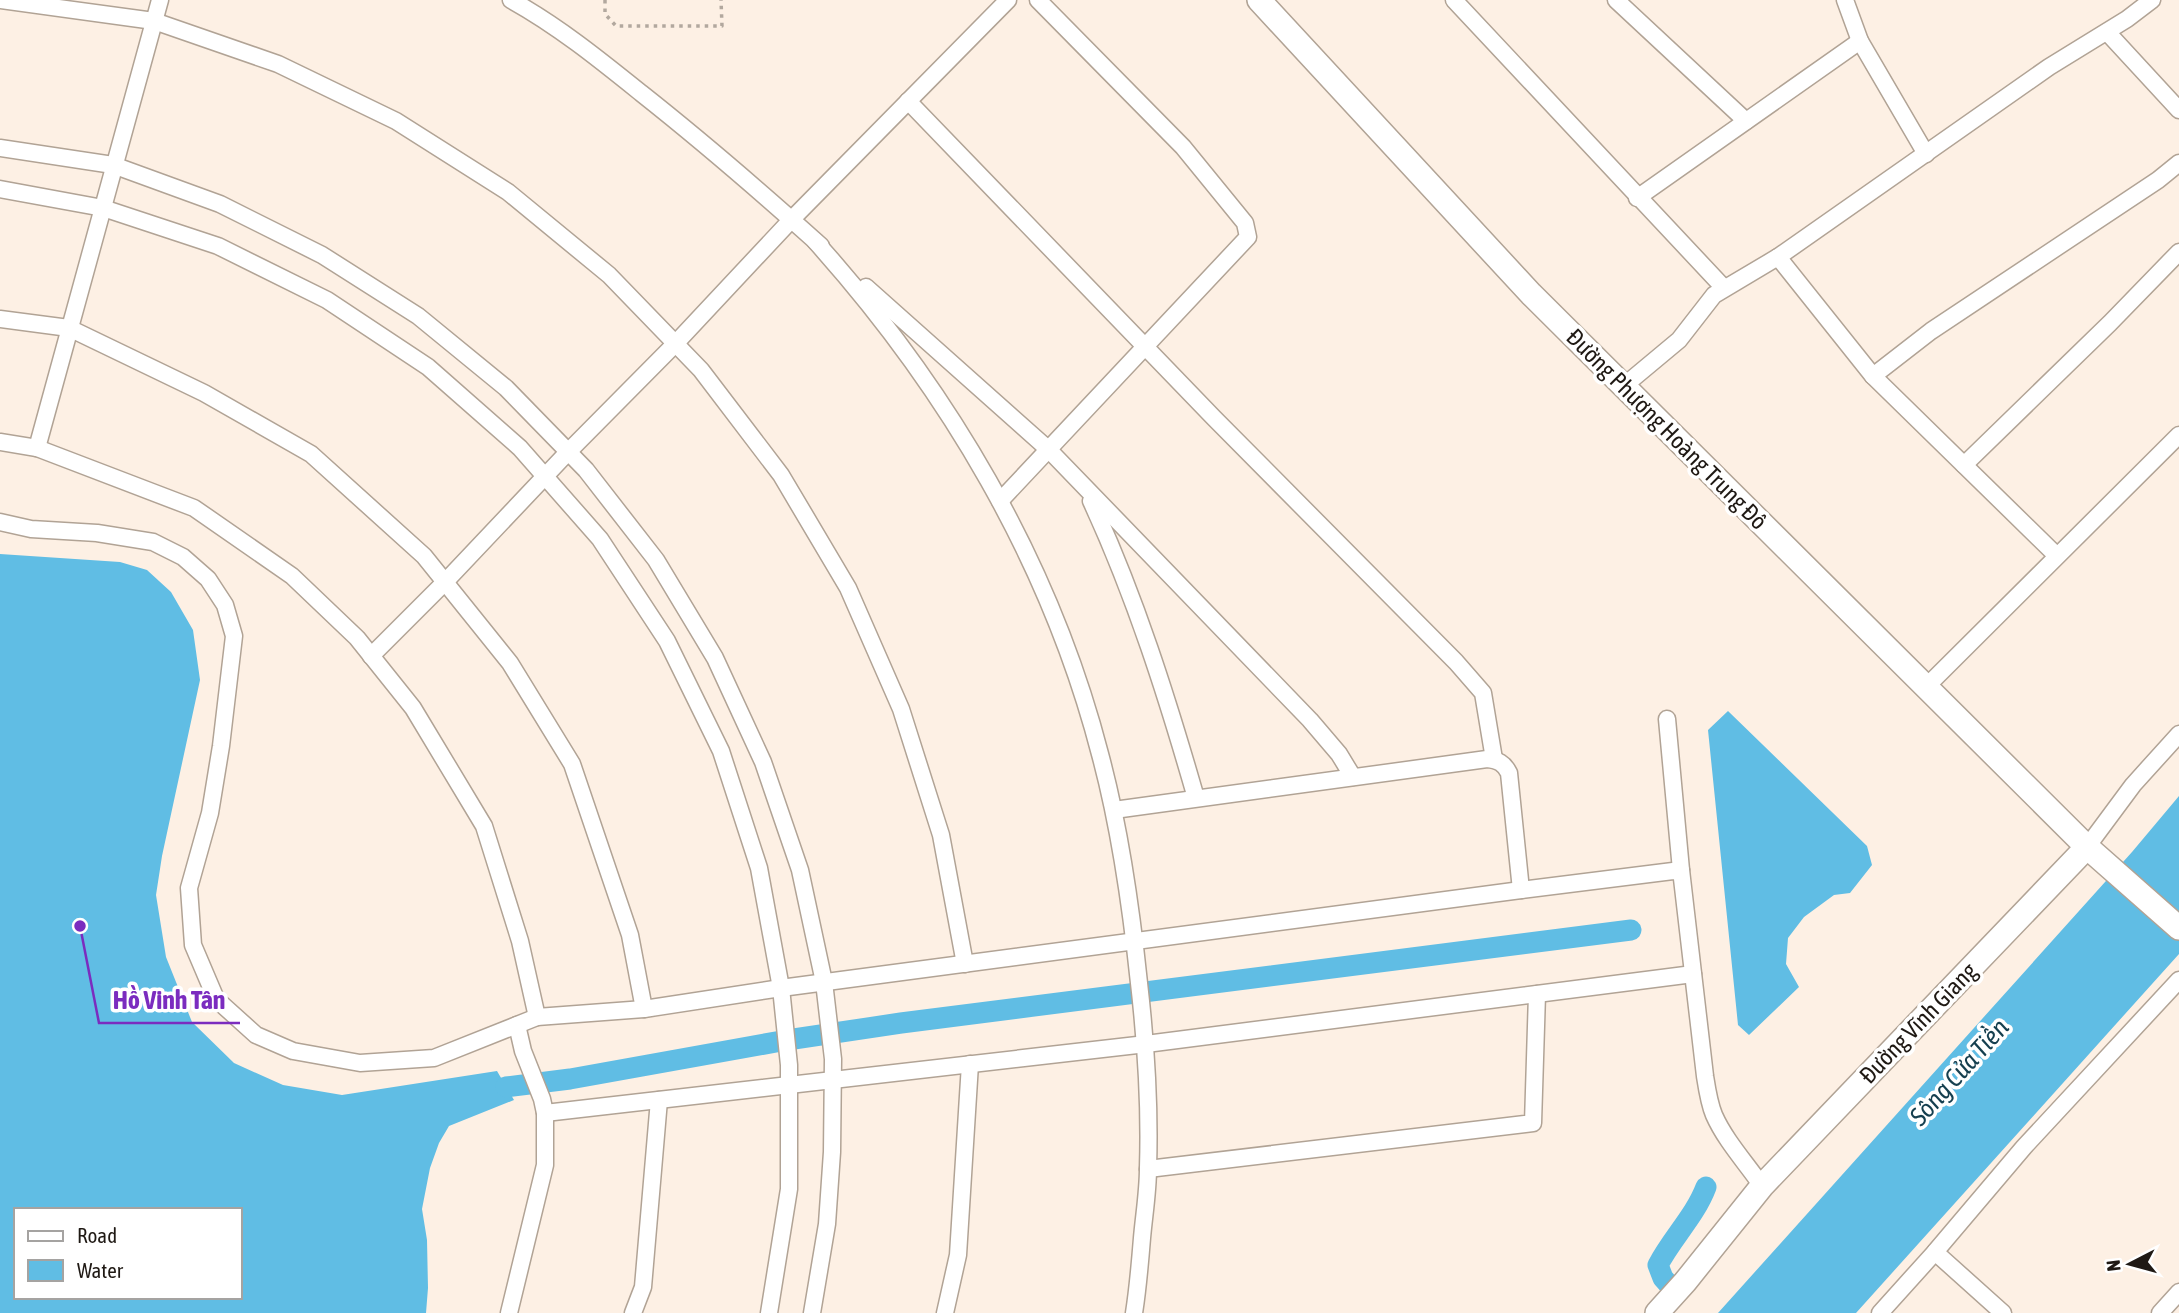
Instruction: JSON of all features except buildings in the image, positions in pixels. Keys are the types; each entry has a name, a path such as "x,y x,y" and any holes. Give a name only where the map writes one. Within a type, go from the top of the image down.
{"street":[{"path":"0,0 154,21 278,64 397,121 508,192 609,275 701,370 781,475 848,588 905,721 940,835 965,964"},
{"path":"37,448 160,0"},
{"path":"511,0 541,8 598,58 706,144 1049,450 1310,720 1339,754 1353,777"},
{"path":"371,656 675,344 792,219 1008,0"},
{"path":"1000,501 1248,237 1245,223 1183,147 1038,0"},
{"name":"Đường Phượng Hoàng Trung Đô","path":"1259,0 1531,294 2096,854 2179,928"},
{"path":"1454,0 1724,288"},
{"path":"1616,0 1746,121"},
{"path":"1845,0 1860,40 1926,154"},
{"path":"1625,385 1679,340 1707,303 1724,288 1778,257 2049,67 2127,19 2148,0"},
{"path":"2107,32 2179,110"},
{"path":"1637,198 1860,40"},
{"path":"908,101 1214,418 1456,662 1483,693 1494,760"},
{"path":"0,148 113,165 220,204 322,254 418,316 506,388 586,470 656,560 715,658 763,762 800,870 824,982 833,1059 832,1152 827,1224 812,1313"},
{"path":"1873,376 1931,331 2179,163"},
{"path":"0,189 103,208 218,246 327,299 428,367 520,448 600,540 667,641 721,751 759,867 781,988 789,1065 789,1189 769,1313"},
{"path":"815,241 854,284 919,369 965,438 1000,501 1041,585 1063,640 1093,730 1114,810 1135,942 1146,1044 1148,1169 1134,1313"},
{"path":"1964,465 2179,252"},
{"path":"1778,257 1873,376 2056,555"},
{"path":"0,319 69,328 204,393 311,454 424,556 510,663 572,764 630,935 644,1009"},
{"path":"1926,687 2179,435"},
{"path":"0,442 37,448 194,508 292,576 358,638 413,708 484,826 520,941 537,1017"},
{"path":"1085,488 1115,553 1138,617 1196,799"},
{"path":"0,522 31,529 97,533 153,542 183,558 208,579 225,605 234,636 210,813 189,888 193,945 216,999 256,1035 293,1051 359,1063 434,1058 537,1017 644,1009 824,982 1681,870"},
{"path":"1667,719 1705,1076 1714,1115 1762,1186"},
{"name":"Đường Vĩnh Giang","path":"1657,1313 1762,1186 2096,854 2133,785 2179,734"},
{"path":"1114,810 1494,760 1501,762 1509,773 1521,890"},
{"path":"544,1106 659,1100 970,1065 1693,974"},
{"path":"1880,1313 2024,1147 2179,980"},
{"path":"1148,1169 1533,1123 1537,994"},
{"path":"509,1313 545,1165 544,1106 523,1051 517,1025"},
{"path":"945,1313 958,1255 970,1065"},
{"path":"633,1313 643,1287 659,1100"},
{"path":"1935,1252 2003,1313"},
{"path":"2160,1313 2179,1292"}],"path":[{"path":"605,0 605,14 616,26 722,26 721,0"}],"water":[{"path":"0,554 120,562 147,570 171,592 193,630 200,680 156,895 166,957 192,1022 234,1063 283,1085 342,1095 497,1071 514,1100 449,1126 439,1143 430,1168 422,1209 427,1240 426,1313 0,1313"},
{"path":"1728,711 1867,846 1872,865 1850,893 1834,895 1804,917 1788,938 1786,964 1799,987 1749,1035 1738,1025 1708,730"},
{"name":"Sông Cửa Tiền","path":"2179,796 2179,954 1856,1313 1718,1313 2132,852"}],"waterway":[{"path":"506,1087 570,1079 787,1040 901,1023 1631,930"},
{"path":"1671,1287 1663,1278 1658,1265 1696,1208 1706,1187"}],"place":[{"name":"Hồ Vinh Tân","path":"80,926"}]}
